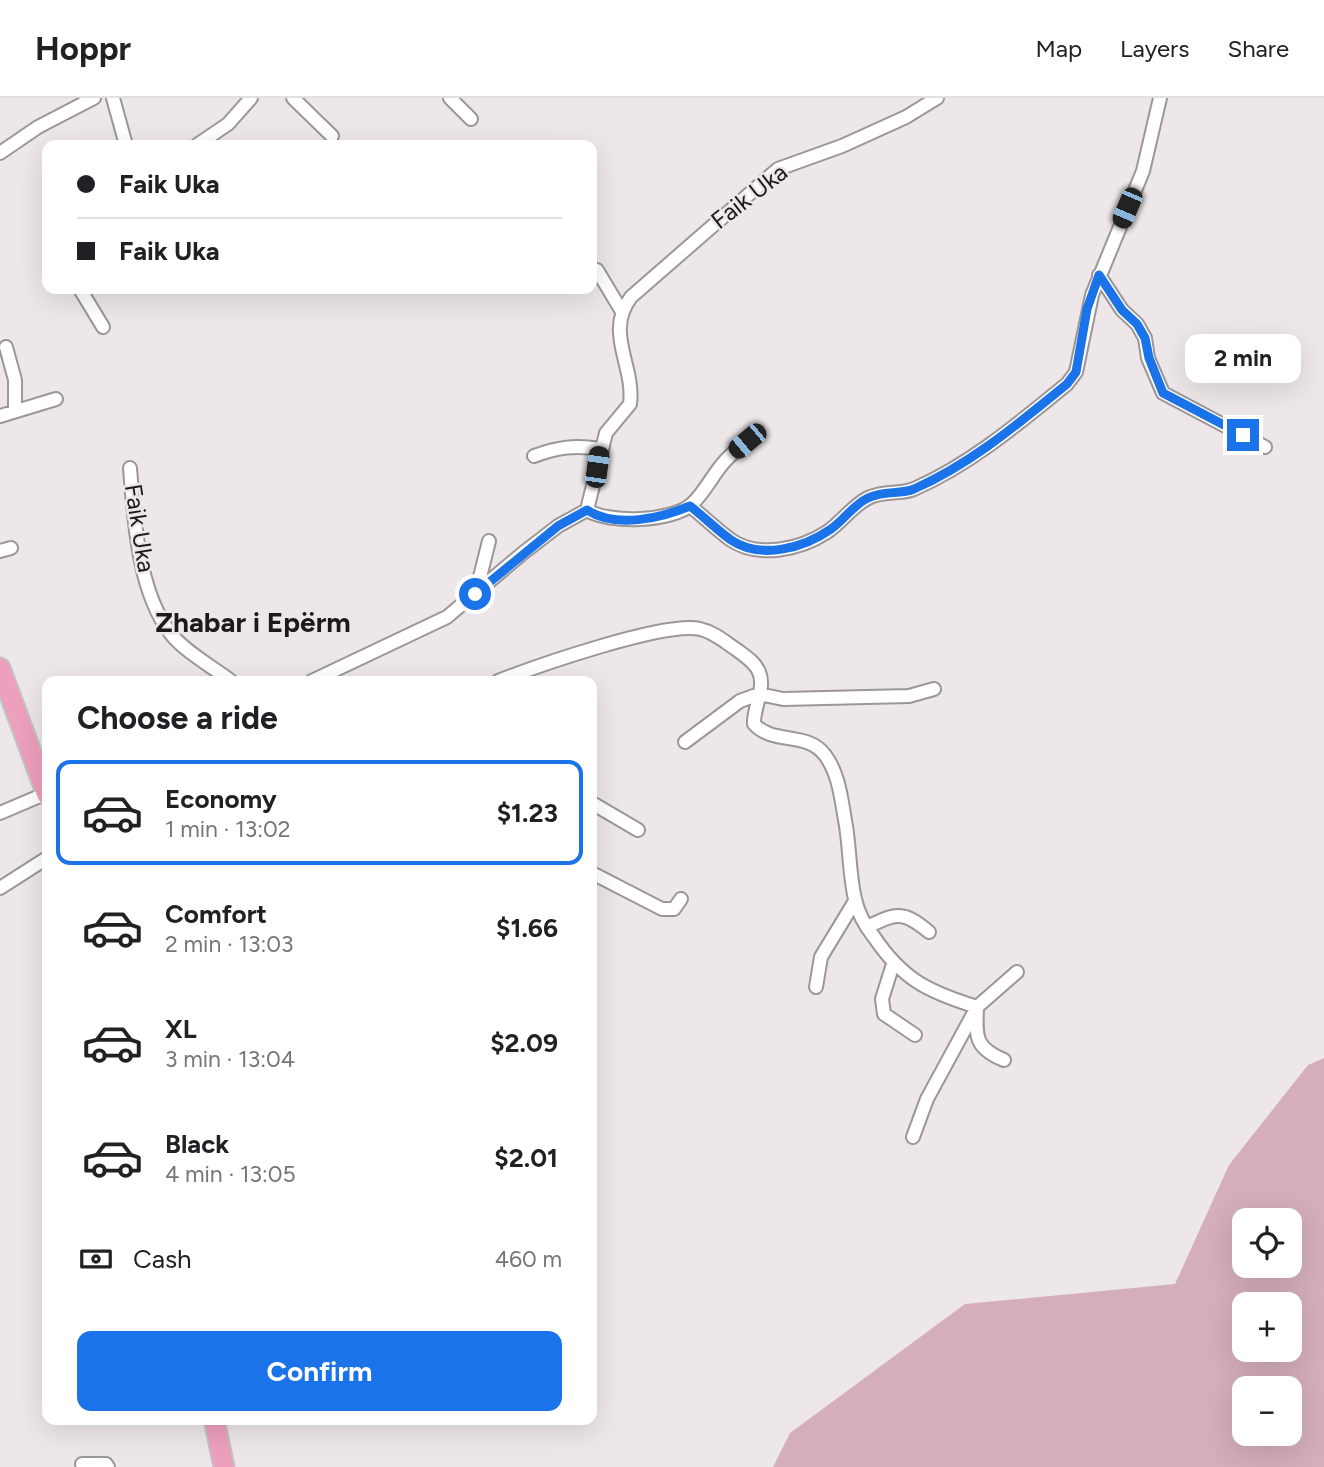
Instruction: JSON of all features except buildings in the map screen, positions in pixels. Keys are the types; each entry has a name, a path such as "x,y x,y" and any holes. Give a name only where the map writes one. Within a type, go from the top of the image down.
{"main road":[{"path":"0,668 42,765"},
{"path":"215,1425 224,1467"}],"street":[{"path":"0,153 37,127 94,98"},
{"path":"113,98 125,140"},
{"path":"204,140 228,124 251,98"},
{"path":"293,98 332,136"},
{"path":"450,98 471,119"},
{"name":"Faik Uka","path":"621,310 631,297 778,169 842,146 905,117 937,98"},
{"path":"690,506 733,541 750,548 790,548 825,533 866,499 890,490 911,491 976,455 1067,384 1076,372 1087,309 1099,275 1143,172 1160,98"},
{"path":"323,676 447,617 558,526 587,510 606,433 630,404 630,375 618,326 621,310 597,270"},
{"path":"1099,275 1145,338 1149,358 1163,393 1265,447"},
{"path":"83,294 103,327"},
{"path":"6,347 15,380 16,411"},
{"path":"0,416 56,399"},
{"path":"587,510 598,517 621,520 673,513 690,506 724,461 758,432"},
{"path":"534,456 554,448 576,445 600,449"},
{"name":"Faik Uka","path":"130,468 141,560 165,625 177,640 224,676"},
{"path":"475,594 489,541"},
{"path":"511,676 553,660 668,629 698,628 711,632 750,659 759,671 762,682 754,724 762,733 813,744 832,765 841,791 851,851 855,901 867,927 893,964 910,979 938,995 977,1006"},
{"path":"685,742 740,701 759,694 783,699 909,696 934,689"},
{"path":"0,813 42,796"},
{"path":"597,806 638,830"},
{"path":"0,888 42,861"},
{"path":"597,876 662,909 674,909 681,899"},
{"path":"816,987 821,957 855,901"},
{"path":"867,927 895,914 913,919 929,932"},
{"path":"893,964 882,999 884,1014 915,1035"},
{"path":"913,1137 927,1099 977,1006 1017,972"},
{"path":"977,1006 976,1035 986,1053 1004,1060"},
{"path":"82,1464 106,1464 108,1467"}],"shaded area":[{"path":"1324,1058 1324,1467 773,1467 790,1433 965,1304 1175,1284 1229,1165 1308,1065"}],"district":[{"name":"Zhabar i Epërm","path":"253,622"}],"route":[{"path":"475,594 558,526 587,510 598,517 621,520 673,513 690,506 733,541 750,548 771,550 808,543 838,524 858,504 880,493 890,490 911,491 976,455 1067,384 1076,372 1087,309 1099,275 1145,338 1157,384 1163,393 1243,435"}]}
